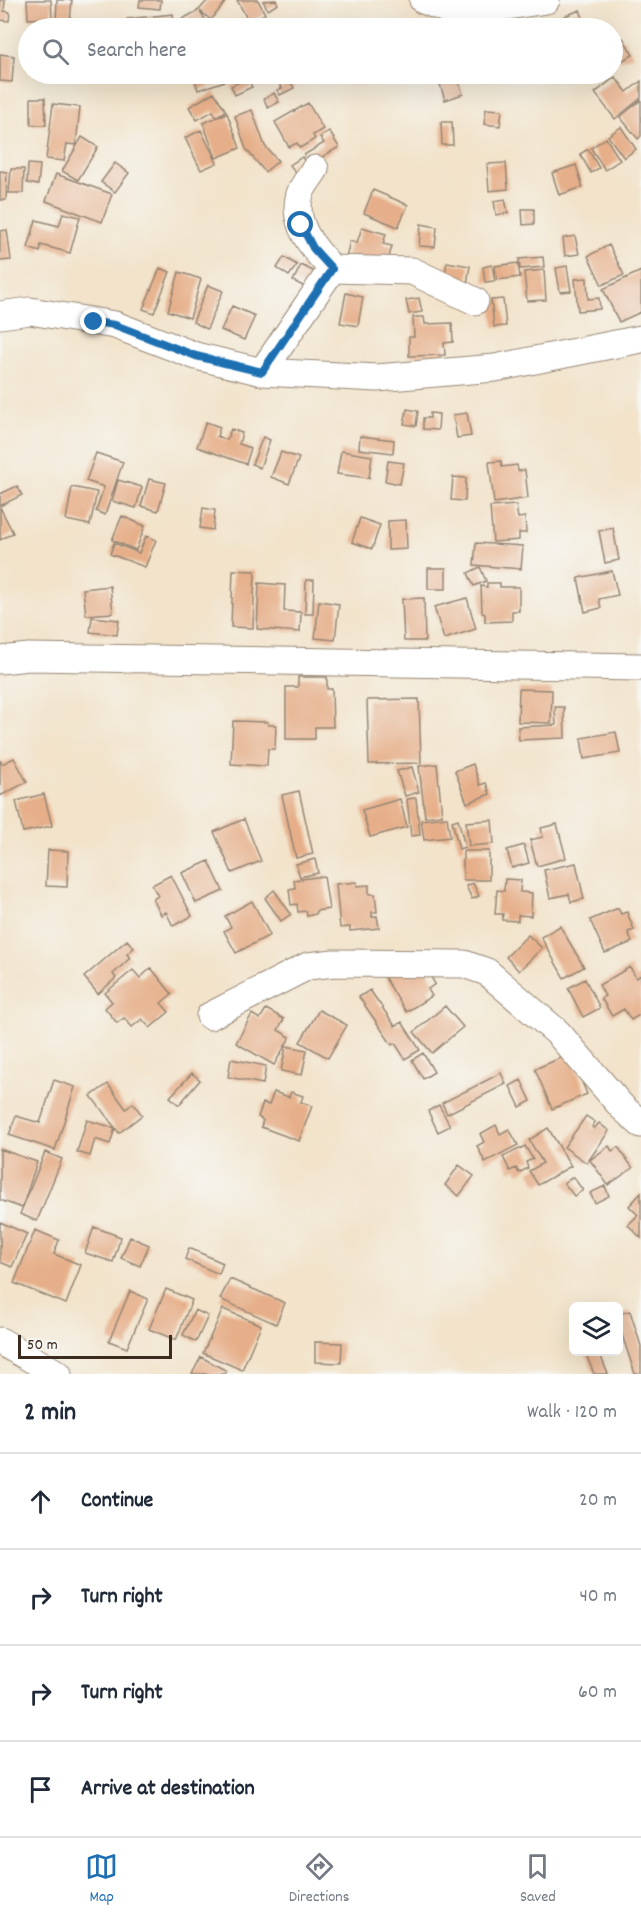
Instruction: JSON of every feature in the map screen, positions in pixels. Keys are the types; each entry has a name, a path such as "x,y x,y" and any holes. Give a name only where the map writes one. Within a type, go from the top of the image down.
{"street":[{"path":"423,0 458,14 546,0"},
{"path":"315,169 300,194 301,225 313,248 332,269 412,271 475,301"},
{"path":"262,372 332,269"},
{"path":"0,315 30,311 115,325 196,356 262,372 377,378 495,368 641,339"},
{"path":"0,660 29,657 232,658 641,667"},
{"path":"210,1016 308,966 334,963 464,964 487,972 558,1033 622,1107 641,1124"},
{"path":"0,1341 58,1374"}],"building":[{"path":"0,0 5,0 4,11 10,12 9,21 0,20"},
{"path":"27,0 51,0 52,18 28,18"},
{"path":"57,0 72,0 70,18 56,18"},
{"path":"140,0 161,0 160,9 139,7"},
{"path":"208,0 227,0 213,18 209,18 200,11 204,18 184,18 199,10"},
{"path":"237,0 258,0 265,14 257,18 247,18"},
{"path":"276,0 278,4 268,10 263,1"},
{"path":"580,10 583,18 566,18 565,16"},
{"path":"173,14 173,18 136,18"},
{"path":"623,38 633,55 623,60"},
{"path":"0,54 14,56 12,82 0,81"},
{"path":"641,81 641,98 615,119 595,93 606,84 621,84 627,92"},
{"path":"196,84 216,84 198,90"},
{"path":"250,84 252,87 235,95 231,86"},
{"path":"280,84 292,84 294,88 280,95 277,90 282,88"},
{"path":"440,84 460,84 463,94 445,100"},
{"path":"214,92 226,111 216,117 213,111 197,120 189,107"},
{"path":"274,93 279,102 268,108 264,99"},
{"path":"31,98 45,98 46,125 31,125"},
{"path":"641,100 641,136 638,139 620,117"},
{"path":"308,103 323,129 313,135 315,139 300,148 297,143 289,147 275,122"},
{"path":"53,104 80,107 76,145 67,144 64,161 46,159"},
{"path":"486,109 502,110 500,126 484,124"},
{"path":"252,110 265,146 278,161 265,172 246,149 235,116"},
{"path":"227,113 240,148 216,158 203,123"},
{"path":"441,122 452,122 453,145 442,145"},
{"path":"621,127 636,149 624,158 608,136"},
{"path":"201,130 217,163 201,170 185,138"},
{"path":"329,131 339,147 310,164 304,155 324,143 320,137"},
{"path":"82,137 98,147 78,180 62,171"},
{"path":"606,138 620,160 605,170 591,148"},
{"path":"588,149 599,168 591,173 580,154"},
{"path":"302,157 310,169 298,176 290,165"},
{"path":"115,163 129,173 115,192 101,182"},
{"path":"506,163 508,189 489,191 487,164"},
{"path":"28,164 40,165 38,185 27,183"},
{"path":"576,165 583,187 559,195 552,173"},
{"path":"11,169 24,169 23,193 9,193"},
{"path":"0,171 7,172 6,200 0,200"},
{"path":"56,174 112,194 102,222 46,201"},
{"path":"373,190 408,205 398,227 364,213"},
{"path":"505,199 508,213 496,215 494,201"},
{"path":"522,209 534,209 534,224 523,225"},
{"path":"63,213 80,217 70,253 41,245 40,252 28,248 36,220 59,226"},
{"path":"421,224 437,227 435,247 419,246"},
{"path":"362,227 386,234 383,244 392,246 386,268 346,257 350,241 357,243"},
{"path":"7,230 11,260 0,261 0,231"},
{"path":"575,236 579,254 565,256 563,238"},
{"path":"609,245 624,275 602,285 588,256"},
{"path":"284,257 297,265 289,276 277,268"},
{"path":"543,257 544,267 520,269 519,259"},
{"path":"447,262 470,266 467,284 444,281"},
{"path":"518,263 520,277 497,280 495,266"},
{"path":"301,265 315,272 307,288 293,281"},
{"path":"492,265 495,281 485,282 483,267"},
{"path":"567,266 571,291 560,292 556,268"},
{"path":"160,268 170,272 154,313 143,309"},
{"path":"544,270 546,300 527,301 524,272"},
{"path":"641,271 641,312 619,322 603,289"},
{"path":"179,272 201,279 190,318 168,311"},
{"path":"587,278 588,299 599,298 600,309 578,311 575,279"},
{"path":"208,285 223,291 207,329 193,322"},
{"path":"346,293 363,297 358,326 340,323"},
{"path":"419,298 422,312 409,314 406,300"},
{"path":"503,299 506,326 494,327 491,300"},
{"path":"232,306 255,316 244,340 221,330"},
{"path":"413,317 424,317 425,324 452,323 453,342 444,343 445,355 409,356 409,337 414,337"},
{"path":"407,409 418,411 416,426 404,424"},
{"path":"430,413 439,414 438,430 423,429 423,418 430,418"},
{"path":"467,413 471,436 457,438 453,415"},
{"path":"206,422 220,427 217,436 227,440 231,429 242,433 239,444 251,448 246,464 197,447"},
{"path":"360,436 394,440 393,453 359,449"},
{"path":"263,437 270,440 260,468 252,464"},
{"path":"341,451 372,456 369,478 337,474"},
{"path":"281,452 299,458 289,484 271,477"},
{"path":"96,453 123,462 105,515 96,511 104,487 86,481"},
{"path":"388,461 404,463 400,484 385,481"},
{"path":"501,461 502,467 517,465 518,471 525,470 528,498 494,503 489,462"},
{"path":"453,477 466,478 465,501 451,500"},
{"path":"149,479 166,483 158,511 141,506"},
{"path":"118,480 142,487 136,508 112,501"},
{"path":"17,486 22,495 0,506 0,494"},
{"path":"72,487 97,492 90,525 66,520"},
{"path":"516,505 518,518 525,517 526,533 519,533 519,540 493,542 490,507"},
{"path":"0,507 13,533 0,540"},
{"path":"203,508 215,510 213,530 200,528"},
{"path":"122,516 145,526 136,550 112,540"},
{"path":"360,518 380,525 372,549 352,542"},
{"path":"406,520 407,549 388,550 388,521"},
{"path":"613,528 619,560 605,563 599,531"},
{"path":"146,536 156,540 145,567 110,554 114,543 139,553"},
{"path":"476,543 523,546 521,569 474,565"},
{"path":"480,567 486,581 474,586 468,573"},
{"path":"428,568 446,568 446,589 428,589"},
{"path":"233,570 255,571 253,628 231,627"},
{"path":"612,571 618,595 599,599 601,608 585,612 578,578"},
{"path":"306,580 314,580 313,614 305,614"},
{"path":"259,583 285,585 284,611 301,612 300,632 257,629"},
{"path":"487,583 500,583 500,587 519,587 519,611 512,611 512,621 485,622 485,614 482,613 481,586 487,587"},
{"path":"110,586 113,613 86,615 83,589"},
{"path":"424,598 425,641 404,641 402,599"},
{"path":"467,598 476,629 444,639 434,607"},
{"path":"319,601 339,604 335,640 315,638"},
{"path":"92,617 119,620 117,635 90,632"},
{"path":"298,677 327,677 327,689 332,689 333,727 315,727 315,739 286,739 286,687 298,687"},
{"path":"519,689 552,690 551,723 518,722"},
{"path":"419,699 421,763 369,764 367,700"},
{"path":"555,707 564,707 565,738 519,740 518,727 556,725"},
{"path":"233,721 268,722 268,725 276,725 275,749 268,749 267,766 231,764"},
{"path":"616,732 620,753 584,759 581,738"},
{"path":"14,758 27,782 0,796 0,760 2,764"},
{"path":"437,764 442,815 425,817 419,766"},
{"path":"473,764 480,785 486,783 490,794 467,803 455,771"},
{"path":"412,767 419,792 405,796 397,771"},
{"path":"299,791 313,854 296,858 282,795"},
{"path":"44,794 52,826 23,832 16,801"},
{"path":"416,798 420,835 411,836 407,799"},
{"path":"400,799 407,827 370,837 362,810"},
{"path":"447,817 450,837 424,840 421,820"},
{"path":"244,819 261,861 232,873 214,832"},
{"path":"458,819 465,847 459,849 452,821"},
{"path":"492,820 494,844 469,846 466,822"},
{"path":"557,824 566,858 537,866 530,840 543,837 541,828"},
{"path":"524,845 529,863 512,868 507,850"},
{"path":"48,850 68,851 67,887 46,886"},
{"path":"463,851 489,851 489,880 463,880"},
{"path":"315,859 318,873 300,877 296,864"},
{"path":"209,861 223,891 196,903 182,873"},
{"path":"576,863 584,899 571,902 569,894 550,898 544,870"},
{"path":"171,875 192,916 173,926 166,912 161,915 153,899 158,896 152,885"},
{"path":"324,876 329,909 316,911 316,914 307,916 306,911 298,912 297,904 291,905 289,889 295,888 294,880"},
{"path":"505,879 521,880 520,892 532,893 531,916 518,915 518,921 502,920 503,914 495,914 497,890 504,891"},
{"path":"357,882 357,886 369,885 369,894 375,894 377,912 372,912 372,917 377,916 379,928 350,931 350,927 340,928 336,884"},
{"path":"473,883 479,896 472,899 466,886"},
{"path":"274,890 291,914 281,921 265,898"},
{"path":"252,901 270,935 236,953 224,931 231,927 225,916"},
{"path":"618,908 621,914 627,912 634,930 628,932 632,942 605,953 590,920"},
{"path":"560,926 584,967 564,978 541,937"},
{"path":"528,935 542,948 519,971 506,957"},
{"path":"127,940 134,948 127,954 130,958 113,974 116,978 98,994 84,977"},
{"path":"412,962 427,970 435,984 428,989 432,996 406,1012 385,978"},
{"path":"630,967 636,978 641,975 641,1014 631,1020 624,1009 612,1016 601,998 605,996 599,985"},
{"path":"151,968 172,994 161,1003 169,1012 150,1028 142,1019 132,1027 124,1018 117,1023 105,1008 112,1002 105,993 133,970 140,978"},
{"path":"585,979 600,1008 583,1017 568,988"},
{"path":"370,990 395,1026 402,1022 420,1050 405,1059 395,1043 392,1045 359,997"},
{"path":"445,1006 463,1027 432,1053 414,1032"},
{"path":"266,1009 284,1019 278,1030 290,1037 274,1065 236,1043 252,1014 260,1019"},
{"path":"319,1010 347,1025 328,1058 300,1042"},
{"path":"286,1046 307,1050 302,1075 281,1071"},
{"path":"423,1053 434,1072 423,1079 412,1060"},
{"path":"570,1054 587,1094 552,1109 535,1069"},
{"path":"231,1059 266,1066 263,1084 228,1077"},
{"path":"192,1073 200,1080 179,1105 170,1097"},
{"path":"501,1073 506,1084 447,1114 442,1103"},
{"path":"54,1080 75,1087 55,1150 9,1135 16,1116 40,1123"},
{"path":"521,1080 531,1101 520,1107 510,1086"},
{"path":"108,1084 126,1109 133,1103 142,1115 119,1133 91,1096"},
{"path":"274,1092 289,1097 291,1092 303,1096 301,1102 312,1106 299,1141 261,1127 263,1120 258,1117 263,1103 269,1105"},
{"path":"439,1105 450,1126 438,1132 428,1111"},
{"path":"586,1116 595,1122 592,1127 594,1129 599,1123 609,1131 587,1163 564,1147"},
{"path":"87,1120 115,1128 110,1144 95,1139 90,1156 77,1152"},
{"path":"496,1125 500,1134 509,1129 518,1145 485,1162 477,1146 484,1142 480,1134"},
{"path":"548,1128 571,1166 538,1185 529,1171 543,1163 529,1140"},
{"path":"525,1146 533,1159 526,1162 528,1168 519,1173 516,1168 510,1171 503,1157"},
{"path":"609,1146 612,1151 618,1147 633,1168 608,1185 590,1160"},
{"path":"0,1149 37,1162 22,1208 0,1200"},
{"path":"45,1152 62,1159 37,1221 20,1214"},
{"path":"459,1165 474,1176 459,1196 445,1185"},
{"path":"573,1177 583,1190 574,1196 564,1183"},
{"path":"605,1186 609,1196 595,1203 590,1193"},
{"path":"641,1193 641,1238 628,1225 638,1215 629,1206"},
{"path":"0,1222 27,1234 12,1267 0,1262"},
{"path":"94,1227 121,1237 113,1262 85,1253"},
{"path":"35,1230 59,1240 54,1254 81,1265 66,1304 14,1283"},
{"path":"130,1237 149,1245 140,1266 121,1258"},
{"path":"189,1248 223,1263 219,1274 185,1259"},
{"path":"230,1279 285,1303 276,1324 220,1299"},
{"path":"166,1289 192,1300 176,1340 149,1329"},
{"path":"130,1291 148,1299 127,1348 109,1341"},
{"path":"223,1309 261,1325 242,1370 203,1353"},
{"path":"195,1310 208,1316 196,1342 183,1335"},
{"path":"630,1311 641,1346 641,1374 635,1374 623,1338 623,1313"},
{"path":"315,1342 342,1343 341,1363 315,1362"},
{"path":"587,1356 601,1356 608,1374 594,1374"},
{"path":"201,1357 227,1371 225,1374 192,1374"}],"route":[{"path":"94,322 115,325 196,356 262,372 332,269 313,248 301,225"}]}
